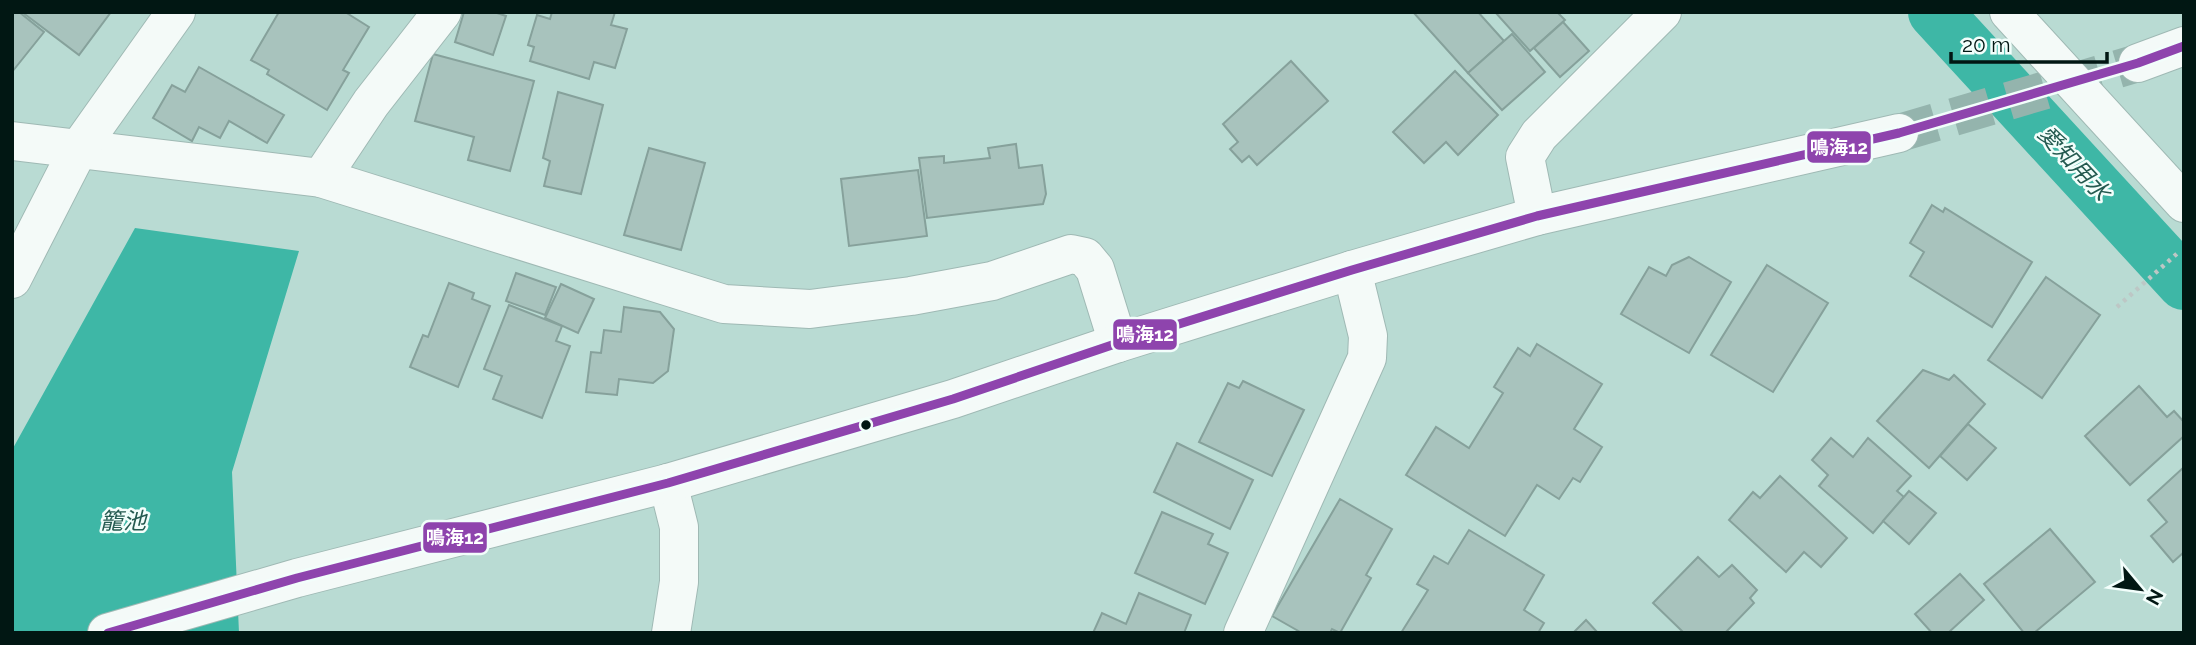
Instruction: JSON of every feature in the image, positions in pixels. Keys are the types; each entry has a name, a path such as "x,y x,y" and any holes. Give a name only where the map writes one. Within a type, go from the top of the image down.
{"street":[{"path":"12,279 78,150 176,12"},
{"path":"321,178 371,103 442,12"},
{"path":"1537,216 1525,157 1539,135 1662,12"},
{"path":"2010,12 2184,203"},
{"path":"2137,63 2184,46"},
{"path":"107,633 297,578 668,483 953,399 1118,343 1537,216 1899,133"},
{"path":"12,141 321,178 724,304 810,309 911,296 992,281 1071,254 1085,257 1095,269 1118,343"},
{"path":"1243,633 1367,358 1368,336 1352,270"},
{"path":"668,483 679,527 679,582 671,633"}],"path":[{"path":"2117,307 2184,248"}],"water":[{"name":"籠池","path":"135,228 299,251 232,472 239,633 12,633 12,450"}],"building":[{"path":"12,12 19,12 44,32 12,72"},
{"path":"22,12 111,12 79,55"},
{"path":"279,12 345,12 369,27 343,70 349,73 327,110 267,74 269,70 251,60"},
{"path":"464,12 494,12 506,16 493,55 455,42"},
{"path":"552,12 615,12 611,25 627,29 615,68 594,62 589,79 530,61 534,47 528,45 537,15 550,19"},
{"path":"1413,12 1478,12 1504,41 1468,73"},
{"path":"1495,12 1557,12 1565,20 1530,51"},
{"path":"1563,22 1589,51 1560,77 1534,48"},
{"path":"1512,34 1545,72 1502,110 1468,73"},
{"path":"433,54 534,81 510,171 468,160 474,137 415,121"},
{"path":"1291,61 1328,101 1257,165 1249,156 1242,162 1230,149 1238,142 1223,124"},
{"path":"199,67 284,115 267,143 229,121 220,138 199,127 192,141 153,118 172,85 185,92"},
{"path":"1455,71 1498,115 1458,155 1446,142 1424,163 1393,132"},
{"path":"558,92 603,105 581,194 544,186 550,161 543,158"},
{"path":"1016,144 1019,168 1042,165 1046,194 1043,204 927,218 919,158 944,156 944,163 990,158 988,148"},
{"path":"649,148 705,163 681,250 624,235"},
{"path":"918,170 927,236 849,246 841,179"},
{"path":"1932,205 1943,212 1945,208 2032,262 1992,327 1910,276 1924,252 1910,243"},
{"path":"1689,257 1731,282 1689,353 1621,314 1649,267 1666,276 1672,265"},
{"path":"1767,265 1828,303 1773,392 1711,355"},
{"path":"516,273 556,287 545,315 506,301"},
{"path":"2046,277 2100,315 2042,398 1988,360"},
{"path":"449,283 474,293 472,299 490,306 458,387 410,367 423,335 428,337"},
{"path":"561,284 594,299 578,333 545,318"},
{"path":"509,305 562,326 556,341 570,346 542,418 493,399 502,376 484,369"},
{"path":"624,307 660,312 674,329 668,371 653,383 619,379 617,395 586,392 591,352 601,353 604,330 621,332"},
{"path":"1537,344 1602,384 1574,429 1602,447 1580,482 1573,478 1559,499 1537,485 1505,536 1406,475 1436,427 1469,448 1503,393 1494,387 1518,348 1530,356"},
{"path":"1923,370 1949,380 1954,375 1985,404 1929,468 1877,421"},
{"path":"1243,381 1304,410 1272,476 1199,442 1228,383 1239,388"},
{"path":"2139,386 2167,417 2174,411 2184,422 2184,436 2130,485 2085,436"},
{"path":"1968,424 1996,448 1967,480 1940,456"},
{"path":"1831,438 1853,457 1868,438 1911,476 1897,491 1904,497 1873,533 1819,486 1828,475 1812,460"},
{"path":"1177,443 1253,480 1230,529 1154,492"},
{"path":"2184,467 2184,552 2173,562 2151,536 2167,522 2148,500"},
{"path":"1780,476 1847,538 1821,567 1804,552 1786,572 1729,520 1753,492 1760,498"},
{"path":"1909,491 1936,513 1909,544 1883,521"},
{"path":"1340,499 1392,529 1366,575 1371,578 1340,633 1332,629 1330,633 1302,633 1272,616"},
{"path":"1162,512 1213,534 1208,544 1228,553 1205,604 1135,573"},
{"path":"2050,529 2095,582 2034,633 2024,633 1984,584"},
{"path":"1469,530 1544,575 1524,610 1544,623 1538,633 1401,633 1428,590 1417,584 1434,556 1448,564"},
{"path":"1698,557 1719,577 1732,565 1757,590 1750,598 1754,603 1725,633 1684,633 1653,603"},
{"path":"1960,574 1984,600 1948,633 1932,633 1915,614"},
{"path":"1139,593 1191,615 1184,633 1093,633 1102,613 1126,624"},
{"path":"1586,620 1598,633 1573,633"}],"waterway":[{"name":"愛知用水","path":"1935,12 2184,283"}],"tunnel":[{"path":"1899,133 2138,63"}],"transit line":[{"name":"鳴海12","path":"108,633 297,578 668,483 953,399 1118,343 1537,216 1899,133 2138,63 2184,46"}]}
